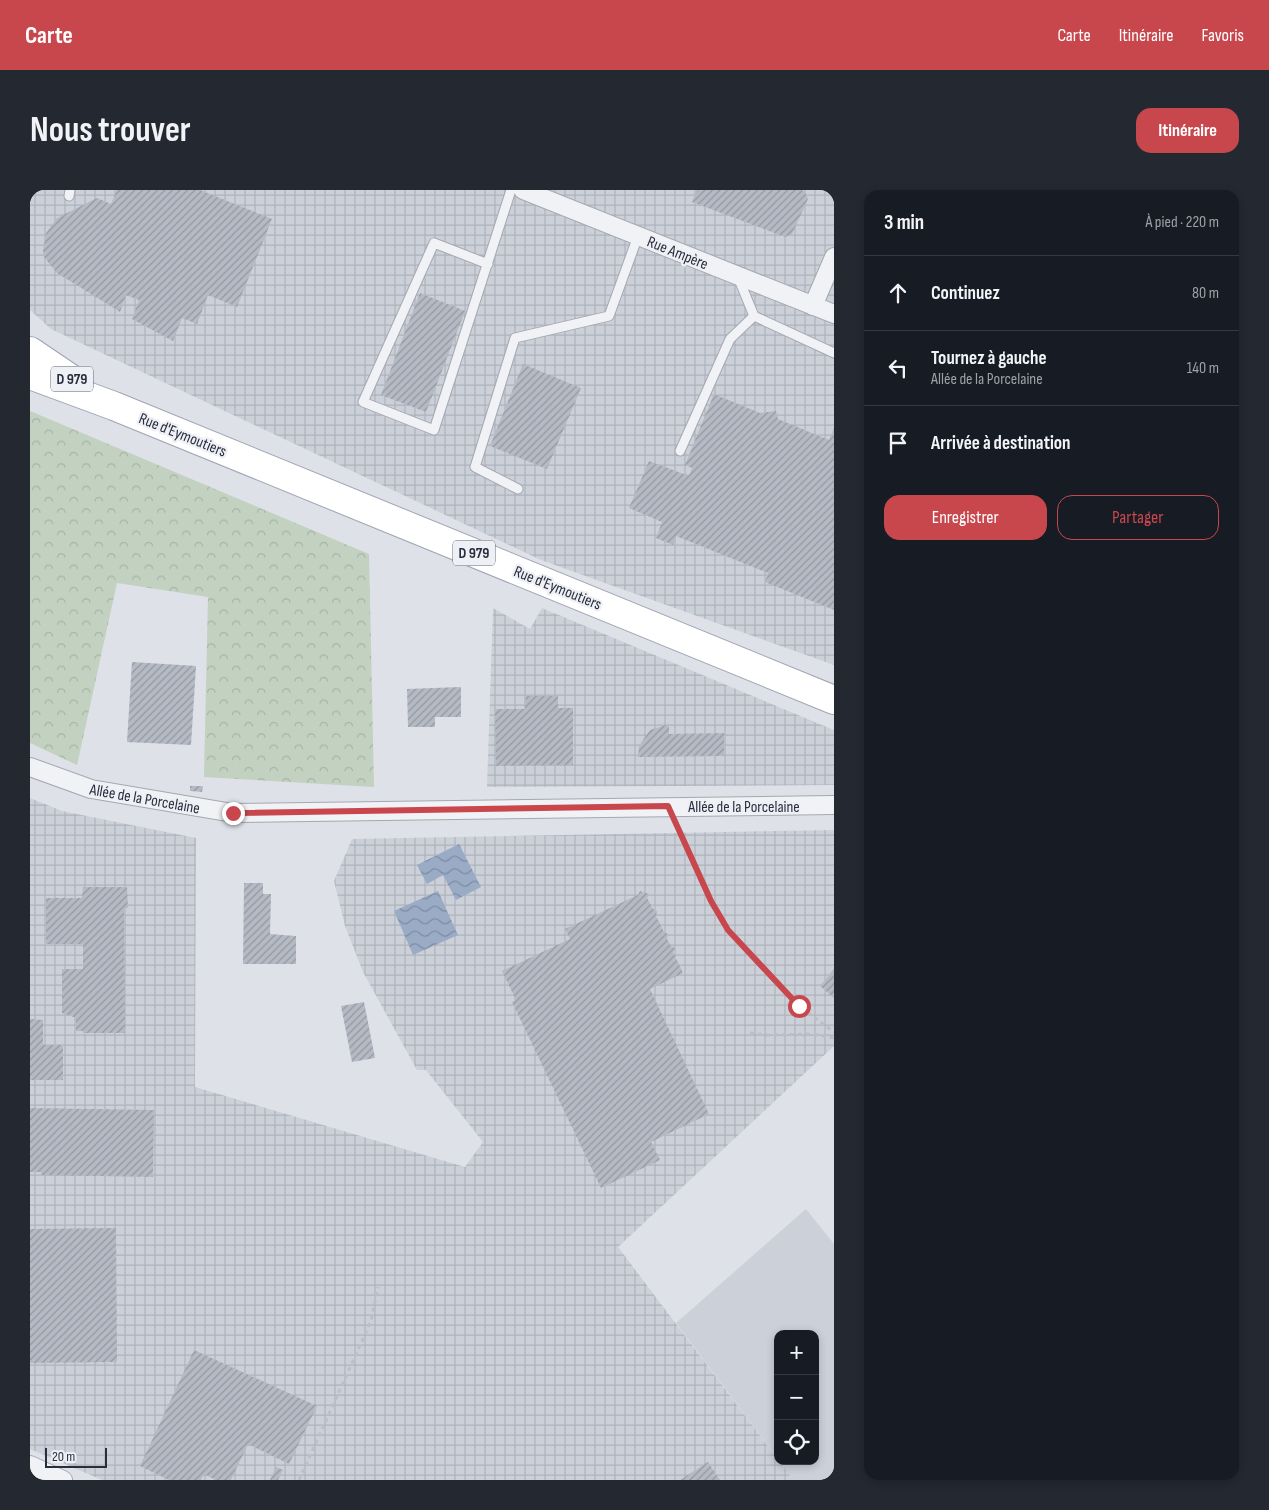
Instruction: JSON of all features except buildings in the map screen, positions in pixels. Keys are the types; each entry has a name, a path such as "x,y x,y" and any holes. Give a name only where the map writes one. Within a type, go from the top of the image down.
{"main road":[{"name":"D 979","path":"30,351 114,406"},
{"name":"D 979","path":"30,375 114,406"},
{"name":"Rue d'Eymoutiers","path":"114,406 834,700"}],"street":[{"name":"Rue Ampère","path":"523,190 834,314"},
{"path":"813,306 834,257"},
{"name":"Allée de la Porcelaine","path":"30,767 91,789 233,813 834,805"},
{"path":"30,1465 63,1480"}],"lane":[{"path":"488,264 434,242 363,402 434,430 488,264 511,190"},
{"path":"518,489 475,467 515,338 609,316 638,236"},
{"path":"738,276 754,316 834,353"},
{"path":"680,451 730,339 754,316"}],"path":[{"path":"668,806 711,901 728,930 799,1006 834,1032"},
{"path":"750,1033 767,1035 813,1034 834,1038"},
{"path":"299,1480 371,1321 378,1287"}],"shaded area":[{"path":"30,190 834,190 834,665 541,560 51,329 30,310"},
{"path":"493,608 530,629 542,608 834,730 834,785 487,787"},
{"path":"30,798 62,811 196,838 195,1087 465,1167 483,1142 426,1070 417,1070 363,972 345,926 334,881 352,839 834,830 834,1046 618,1247 774,1454 774,1465 782,1465 791,1480 102,1480 30,1449"},
{"path":"806,1209 834,1244 834,1480 791,1480 782,1465 819,1465 819,1330 774,1330 774,1454 676,1323"}],"green space":[{"path":"30,411 369,554 374,787 204,777 208,597 117,583 77,765 30,743"}],"water":[{"path":"459,844 481,887 456,900 443,875 427,884 417,865"},
{"path":"438,891 458,935 413,955 394,911"}],"route":[{"path":"233,813 668,806 711,901 728,930 799,1006"}]}
